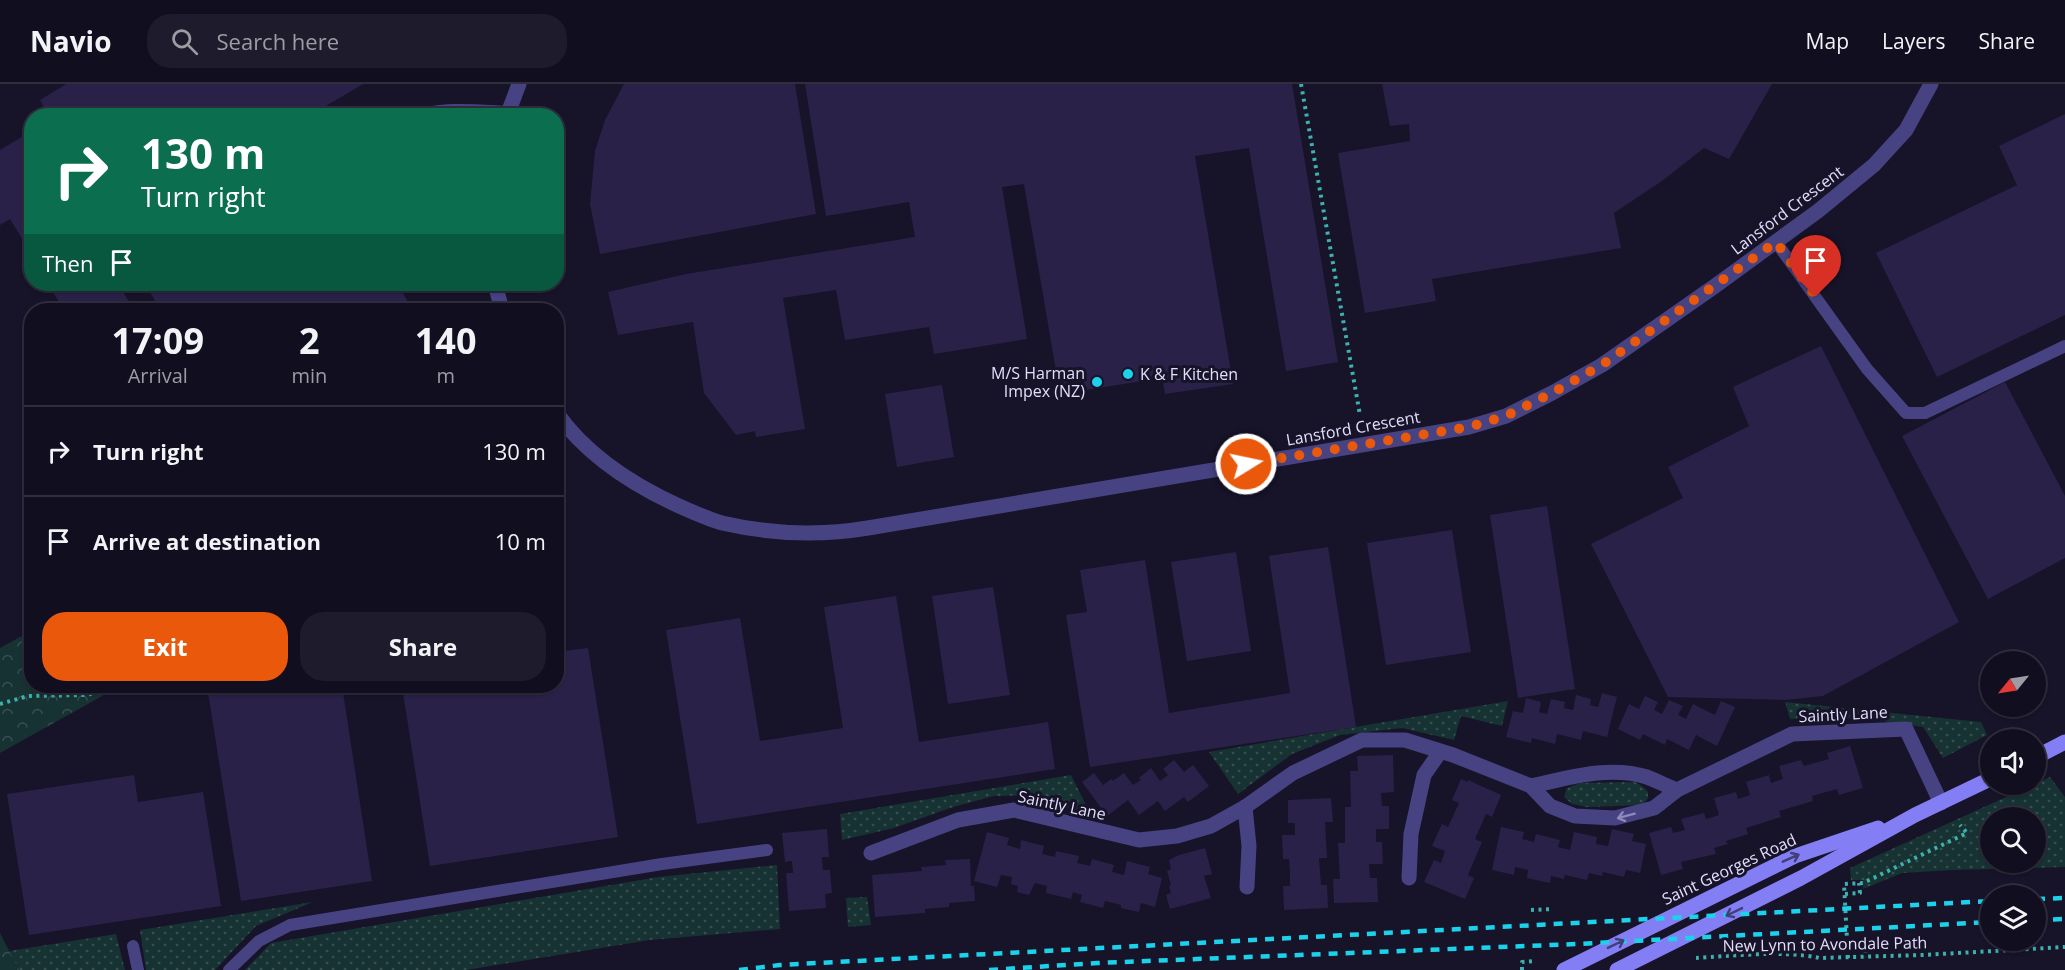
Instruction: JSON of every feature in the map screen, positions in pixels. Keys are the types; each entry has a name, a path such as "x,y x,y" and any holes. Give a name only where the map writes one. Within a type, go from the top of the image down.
{"main road":[{"path":"2046,752 2065,742"},
{"name":"Saint Georges Road","path":"1617,970 1802,879 1915,815 1980,784"},
{"name":"Saint Georges Road","path":"1564,970 1795,856 1915,815"}],"street":[{"path":"510,108 519,84"},
{"name":"Lansford Crescent","path":"564,424 598,457 620,474 655,495 692,512 720,522 754,529 836,533 1469,427 1506,416 1602,365 1836,198 1874,165 1906,130 1931,84"},
{"name":"Saintly Lane","path":"871,853 958,820 1014,810 1139,840 1177,836 1210,826 1245,807 1293,773 1362,740 1405,740 1531,786 1550,806 1575,816 1615,819 1654,808 1677,790 1792,734 1906,729 1941,803"},
{"path":"1409,878 1412,834 1424,775 1440,752"},
{"path":"1531,786 1586,774 1614,772 1645,777 1677,790"},
{"path":"1245,807 1249,846 1246,887"}],"lane":[{"path":"1776,242 1867,369 1906,412 1924,413 2065,346"},
{"path":"230,970 259,941 290,925 662,864 767,850"},
{"path":"133,946 138,970"}],"path":[{"path":"1301,84 1360,416"},
{"path":"0,704 28,696 88,695 92,693"},
{"path":"1848,958 1845,884 1863,883 1967,833 1960,825"},
{"path":"1845,894 1860,893 1859,883"},
{"path":"1531,910 1553,909"},
{"path":"1847,945 1865,945 1866,957"},
{"name":"New Lynn to Avondale Path","path":"1692,958 1735,955 1807,955 1819,958 1848,958 2065,947"},
{"path":"1522,970 1522,962 1534,961"}],"green space":[{"path":"24,635 24,693 107,693 0,753 0,648"},
{"path":"1508,701 1502,726 1461,716 1454,740 1402,728 1340,735 1292,754 1238,794 1209,752"},
{"path":"1785,702 1981,722 1984,729 1980,729 1980,739 1943,758 1923,727 1863,718 1790,719"},
{"path":"1071,775 1092,817 1037,795 994,796 953,807 894,828 842,840 840,814"},
{"path":"2050,777 2065,797 2065,867 2046,868 2046,807 1984,807 2010,795 2046,795 2046,779"},
{"path":"1635,782 1648,792 1648,798 1643,805 1586,807 1572,804 1564,797 1567,788 1580,783"},
{"path":"1980,809 1980,869 1902,873 1863,889 1863,880 1851,880 1850,868"},
{"path":"777,865 780,929 650,940 466,970 245,970 271,943 658,877"},
{"path":"867,897 871,925 848,927 846,898"},
{"path":"313,902 256,926 215,970 146,970 140,930"},
{"path":"0,933 19,970 0,970"},
{"path":"116,934 125,970 19,970 9,951"}],"building":[{"path":"66,84 363,84 322,108 44,108 40,100"},
{"path":"624,84 795,84 816,214 600,254 590,204 595,151 605,120"},
{"path":"805,84 1292,84 1338,362 1286,371 1249,148 1195,156 1233,384 1165,394 1162,378 1060,394 1024,184 1002,187 1027,339 934,354 929,327 845,340 836,290 783,298 805,429 756,437 755,431 736,435 704,393 693,322 618,335 608,292 686,274 915,237 909,202 826,216"},
{"path":"1382,84 1772,84 1729,159 1704,148 1662,181 1614,213 1621,248 1432,279 1436,301 1365,313 1338,153 1410,141 1409,124 1390,126"},
{"path":"2065,114 2065,315 1937,377 1876,253 2017,185 1999,146"},
{"path":"24,136 24,242 10,219 0,225 0,150"},
{"path":"52,291 122,291 130,303 60,303"},
{"path":"149,291 402,291 408,303 157,303"},
{"path":"1821,346 1959,622 1823,696 1785,700 1668,697 1591,544 1683,498 1668,467 1749,426 1733,387"},
{"path":"2005,382 2065,496 2065,558 1988,599 1902,436"},
{"path":"942,385 954,457 897,467 885,394"},
{"path":"1547,506 1575,689 1518,698 1490,515"},
{"path":"1452,530 1471,652 1386,665 1367,543"},
{"path":"1328,547 1356,727 1090,767 1066,615 1087,612 1080,570 1145,560 1169,713 1290,693 1269,556"},
{"path":"1236,552 1251,651 1187,661 1171,562"},
{"path":"993,587 1010,695 948,704 932,596"},
{"path":"896,596 919,742 1048,722 1055,769 697,824 666,630 740,618 760,741 843,728 824,607"},
{"path":"588,648 618,837 430,866 403,693 564,693 564,651"},
{"path":"208,693 343,693 372,881 241,901"},
{"path":"1602,693 1617,697 1607,737 1583,731 1581,740 1557,734 1555,744 1532,738 1531,743 1506,737 1513,711 1523,713 1526,698 1541,702 1539,712 1547,714 1551,699 1565,702 1564,708 1573,710 1576,695 1591,699 1590,705 1598,707"},
{"path":"1645,696 1658,702 1654,710 1662,714 1669,700 1683,706 1678,715 1686,719 1693,704 1715,715 1721,701 1735,707 1717,746 1696,735 1689,750 1667,739 1665,745 1643,734 1640,740 1618,729 1629,704 1639,709"},
{"path":"1850,746 1863,788 1839,795 1837,789 1812,796 1813,801 1779,811 1781,817 1746,828 1748,834 1726,841 1728,844 1714,848 1716,854 1681,862 1683,869 1661,875 1649,833 1671,827 1673,833 1685,830 1681,819 1704,813 1706,819 1719,815 1714,798 1736,792 1738,799 1750,795 1746,782 1769,775 1771,783 1783,779 1779,766 1801,760 1804,766 1829,759 1827,753"},
{"path":"1393,755 1394,792 1381,793 1382,806 1389,806 1389,829 1376,829 1376,842 1382,842 1383,864 1369,864 1370,878 1377,878 1378,902 1334,903 1333,879 1340,879 1338,843 1345,843 1345,807 1351,807 1350,771 1358,771 1357,756"},
{"path":"1174,760 1184,772 1193,765 1209,786 1188,802 1184,797 1165,811 1158,801 1139,815 1128,800 1107,816 1082,782 1094,773 1103,785 1124,773 1133,785 1141,780 1139,778 1151,768 1160,781 1168,775 1163,769"},
{"path":"134,775 138,802 203,792 221,906 29,935 7,794"},
{"path":"1461,779 1501,795 1492,817 1486,814 1475,839 1482,842 1468,875 1474,878 1465,899 1424,882 1434,860 1441,863 1445,851 1432,846 1442,824 1448,827 1459,803 1452,800"},
{"path":"1331,798 1333,822 1325,822 1327,858 1319,858 1321,885 1327,885 1328,908 1284,910 1283,886 1290,886 1290,872 1289,859 1283,859 1282,835 1295,835 1295,823 1288,823 1288,800"},
{"path":"1501,827 1524,832 1522,839 1534,842 1536,834 1560,840 1558,847 1570,850 1574,832 1597,837 1596,844 1608,846 1612,829 1634,834 1632,841 1646,844 1640,873 1626,870 1624,877 1603,872 1602,876 1589,873 1587,880 1565,875 1564,879 1551,876 1550,883 1527,878 1528,870 1515,867 1514,875 1492,870"},
{"path":"827,829 829,857 822,857 823,870 830,870 832,893 825,894 826,908 789,911 786,873 793,873 792,861 785,862 782,833"},
{"path":"987,832 1009,838 1007,845 1020,849 1021,840 1044,846 1042,854 1055,857 1056,851 1079,856 1077,863 1090,866 1092,859 1114,865 1112,872 1124,875 1127,861 1150,867 1148,874 1162,878 1155,907 1141,903 1139,912 1105,901 1103,908 1080,902 1082,895 1073,892 1071,899 1046,893 1047,886 1035,883 1029,895 1017,892 1018,886 1011,884 1012,877 1001,875 997,887 974,881"},
{"path":"1205,848 1212,874 1204,876 1211,898 1170,909 1166,895 1171,893 1167,871 1171,869 1169,860"},
{"path":"970,859 971,886 974,886 975,901 949,903 949,907 925,909 925,913 875,917 872,875 922,871 921,867 946,865 945,860"}],"railway":[{"path":"2046,899 2065,898"},
{"path":"739,970 780,965 1980,902"},
{"path":"2046,920 2065,919"},
{"path":"989,970 1097,963 1577,944 1980,923"}],"place":[{"name":"K & F Kitchen","path":"1128,374"},
{"name":"M/S Harman Impex (NZ)","path":"1097,382"}],"route":[{"path":"1246,464 1469,427 1506,416 1602,365 1776,242 1816,297"}]}
